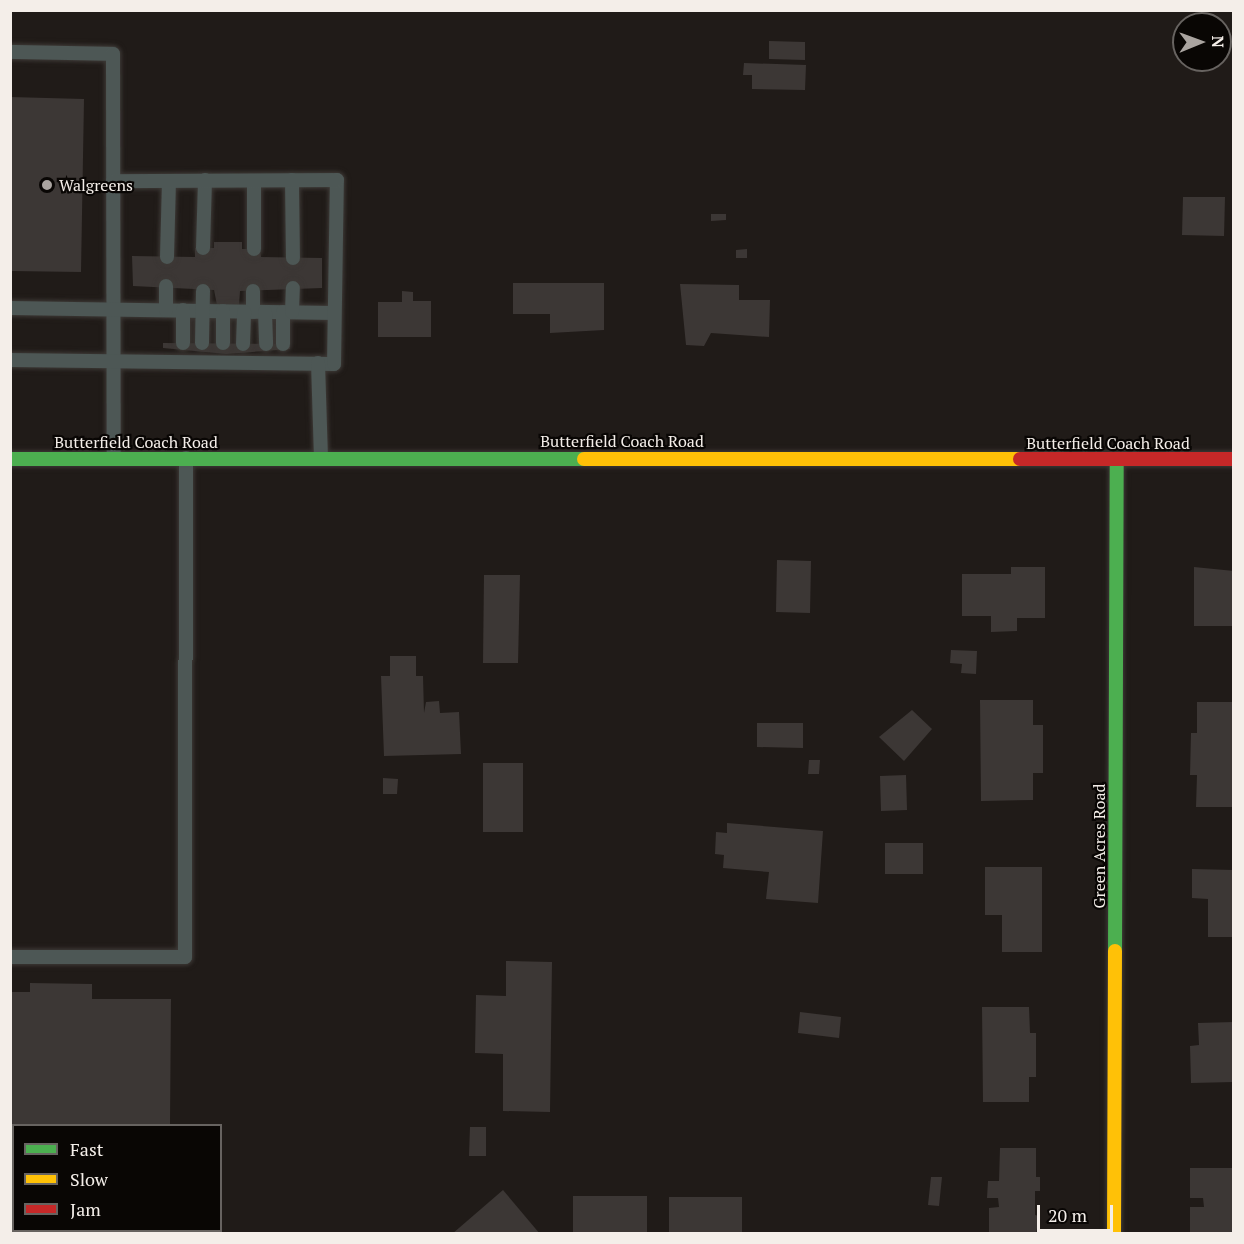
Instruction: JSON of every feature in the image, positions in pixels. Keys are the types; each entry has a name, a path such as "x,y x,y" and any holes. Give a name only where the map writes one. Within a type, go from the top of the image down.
{"main road":[{"name":"Butterfield Coach Road","path":"10,459 1233,459"},
{"name":"Green Acres Road","path":"1114,1233 1117,459"}],"lane":[{"path":"10,52 113,54 114,458"},
{"path":"203,248 205,180"},
{"path":"292,180 293,258"},
{"path":"10,360 114,360 182,351 283,352 318,363 334,364 337,180 113,181"},
{"path":"167,257 168,181"},
{"path":"254,181 254,249"},
{"path":"166,286 166,310"},
{"path":"283,352 287,312 293,288"},
{"path":"201,352 203,291"},
{"path":"253,291 254,312 265,352"},
{"path":"10,308 334,314"},
{"path":"182,351 183,310"},
{"path":"223,311 223,353"},
{"path":"243,353 254,312"},
{"path":"318,363 321,458"},
{"path":"10,957 185,957 186,458"}],"building":[{"path":"769,41 805,42 805,60 769,59"},
{"path":"744,63 806,65 805,90 752,89 752,75 743,75"},
{"name":"Walgreens","path":"10,97 84,99 81,272 10,271"},
{"path":"1183,197 1225,197 1224,236 1182,235"},
{"path":"711,214 726,214 726,220 711,221"},
{"path":"214,242 242,242 242,249 260,249 261,257 322,258 322,288 240,291 239,305 217,305 214,290 133,286 132,256 195,257 195,248 214,248"},
{"path":"747,249 747,258 736,258 736,250"},
{"path":"513,283 604,283 604,330 550,333 550,314 513,314"},
{"path":"680,284 739,285 739,300 770,300 769,337 711,333 704,346 686,345"},
{"path":"402,291 413,292 413,301 431,301 431,337 378,337 378,302 402,302"},
{"path":"163,343 290,344 290,349 226,354 163,348"},
{"path":"777,560 811,561 810,613 776,612"},
{"path":"1011,567 1045,567 1045,618 1017,618 1017,631 991,632 991,616 962,616 962,574 1011,574"},
{"path":"1194,567 1234,571 1234,626 1194,626"},
{"path":"484,575 520,575 518,663 483,663"},
{"path":"951,650 977,651 976,674 961,673 962,664 950,663"},
{"path":"390,656 416,656 416,676 423,676 424,713 426,702 439,701 440,713 459,712 461,754 384,756 381,676 390,676"},
{"path":"980,700 1033,700 1033,725 1043,725 1043,773 1033,773 1033,800 981,801"},
{"path":"1197,702 1234,702 1234,807 1196,807 1197,775 1190,775 1191,733 1197,733"},
{"path":"912,710 932,729 904,761 879,737"},
{"path":"757,723 803,723 803,748 757,747"},
{"path":"809,760 820,760 819,774 808,774"},
{"path":"483,763 523,763 523,832 483,832"},
{"path":"906,775 907,810 881,811 880,776"},
{"path":"383,778 398,779 397,794 383,794"},
{"path":"727,823 823,831 818,903 766,899 769,872 723,868 724,855 715,854 716,832 727,833"},
{"path":"885,843 923,843 923,874 885,874"},
{"path":"985,867 1042,867 1042,952 1002,952 1002,915 985,915"},
{"path":"1192,869 1234,870 1234,937 1208,937 1208,899 1192,898"},
{"path":"506,961 552,962 550,1112 503,1111 503,1054 475,1053 476,995 506,996"},
{"path":"30,983 92,984 92,999 171,999 170,1124 12,1124 10,1188 10,992 30,992"},
{"path":"982,1007 1029,1007 1030,1033 1036,1033 1036,1077 1029,1077 1029,1102 983,1102"},
{"path":"800,1012 841,1017 839,1038 798,1033"},
{"path":"1234,1022 1234,1082 1191,1083 1190,1046 1199,1045 1198,1023"},
{"path":"470,1127 486,1127 486,1156 469,1156"},
{"path":"1000,1148 1036,1148 1036,1177 1040,1177 1040,1191 1035,1191 1035,1215 1039,1216 1036,1234 989,1232 989,1208 999,1207 998,1198 987,1198 988,1181 999,1181"},
{"path":"1190,1168 1234,1168 1234,1234 1190,1234 1190,1207 1204,1207 1203,1198 1190,1198"},
{"path":"931,1177 942,1177 939,1206 928,1205"},
{"path":"503,1190 540,1234 452,1234"},
{"path":"573,1196 647,1196 647,1234 573,1234"},
{"path":"669,1197 742,1197 742,1234 669,1234"}],"traffic: fast":[{"path":"10,459 584,459"},
{"path":"1115,951 1117,459"}],"traffic: slow":[{"path":"584,459 1020,459"},
{"path":"1114,1234 1115,951"}],"traffic: jam":[{"path":"1020,459 1234,459"}],"place":[{"name":"Walgreens","path":"47,185"}]}
